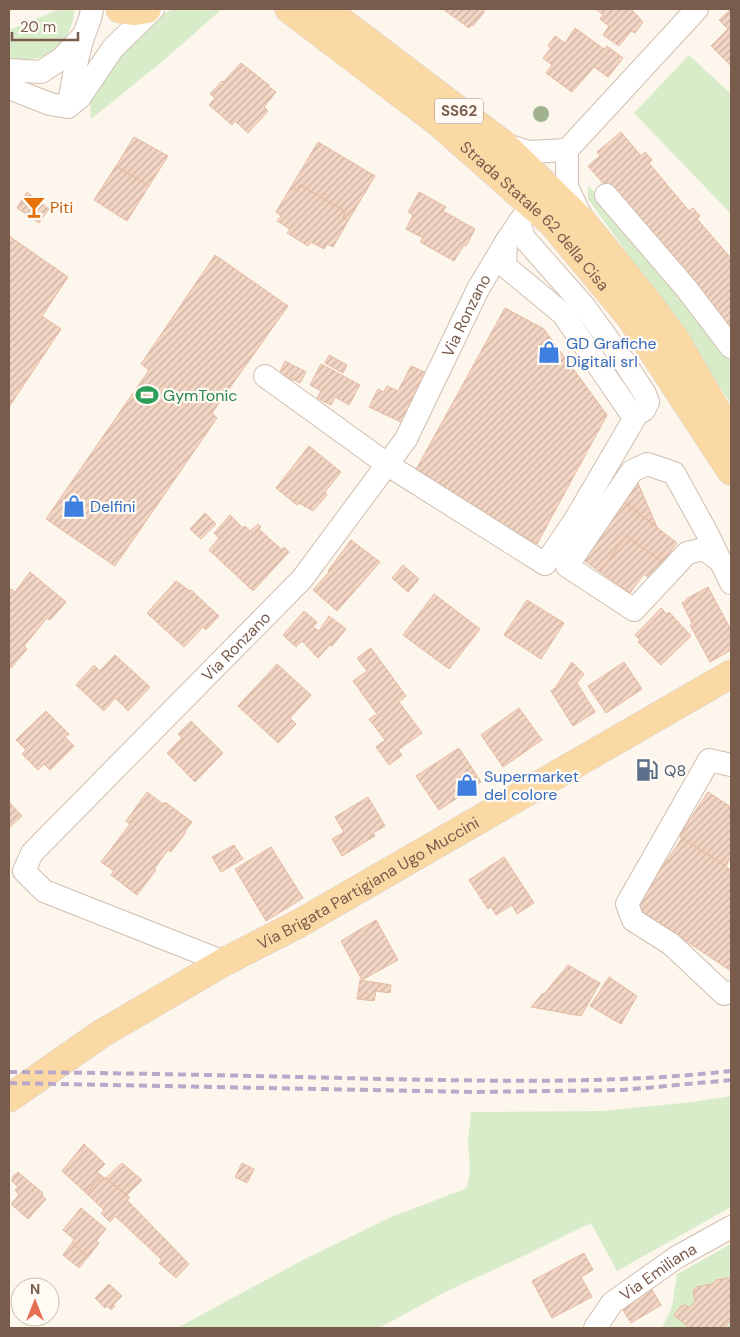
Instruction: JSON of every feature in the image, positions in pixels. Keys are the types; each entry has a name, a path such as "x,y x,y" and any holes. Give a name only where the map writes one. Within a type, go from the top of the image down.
{"main road":[{"path":"120,9 135,11 147,9"},
{"name":"Strada Statale 62 della Cisa","path":"289,9 439,123 525,214 552,223 631,318 731,471"},
{"name":"Strada Statale 62 della Cisa","path":"325,9 502,144 584,224 675,339 719,415 731,445"},
{"name":"Via Brigata Partigiana Ugo Muccini","path":"9,1098 102,1034 224,962 300,923 731,674"}],"street":[{"path":"68,107 84,35 90,23 92,9"},
{"path":"9,88 50,104 68,107 80,97 113,48 153,9"},
{"path":"584,224 567,188 567,150 698,9"},
{"path":"9,70 40,72 61,60 84,35"},
{"path":"502,144 529,152 567,150"},
{"path":"606,195 686,288 731,347"},
{"path":"265,376 388,465 545,564 576,520 637,414 644,410 648,402 626,363 584,306 524,238 525,214"},
{"name":"Via Ronzano","path":"224,962 44,891 24,871 32,853 302,579 406,439 478,289 525,214"},
{"path":"506,242 506,266 563,314 628,409 637,414"},
{"path":"720,561 704,549 687,553 634,610 568,566 632,471 647,464 674,473 707,533 731,583"},
{"path":"731,765 709,760 627,904 633,920 672,944 724,994 731,992"},
{"name":"Via Emiliana","path":"595,1328 612,1303 677,1257 731,1227"}],"green space":[{"path":"60,9 74,9 74,16 66,37 56,48 44,56 35,59 9,58 9,30"},
{"path":"173,9 222,9 163,61 91,119 90,101 115,56 161,15"},
{"path":"689,55 731,94 731,214 634,113"},
{"path":"588,185 654,259 731,362 731,404 690,340 588,199"},
{"path":"731,1096 731,1207 617,1271 591,1223 445,1292 379,1328 177,1328 303,1260 389,1218 467,1188 470,1170 468,1140 471,1112 602,1111 693,1102"},
{"path":"731,1244 731,1328 662,1328 672,1307 677,1274"}],"building":[{"path":"443,9 484,9 484,12 473,26 471,25 469,28"},
{"path":"596,9 631,9 643,22 635,33 631,31 619,46 603,35 609,26 600,19 603,15"},
{"path":"731,9 731,66 711,46 728,29 719,20"},
{"path":"575,28 604,49 607,46 623,58 608,77 594,67 572,92 546,73 552,65 543,58 551,48 548,46 555,36 565,43"},
{"path":"241,63 276,92 264,107 268,111 248,133 235,121 232,125 209,105 215,98 210,94"},
{"path":"621,132 641,156 645,152 652,160 649,163 689,211 693,208 700,216 697,219 731,258 731,330 588,166 600,156 597,152"},
{"path":"134,137 168,156 149,186 116,166"},
{"path":"318,142 375,176 348,221 343,217 346,212 300,185 297,190 291,187"},
{"path":"116,166 149,186 127,221 94,200"},
{"path":"300,185 346,212 343,217 348,221 333,247 327,244 324,249 311,242 308,246 287,233 290,229 277,221 281,216 276,212 291,187 297,190"},
{"path":"27,192 49,209 39,223 17,208"},
{"path":"419,192 446,207 443,211 475,229 466,246 464,245 454,261 420,242 423,238 406,229 413,215 408,212"},
{"path":"9,236 68,277 42,316 61,329 9,407"},
{"path":"215,255 288,306 212,413 217,418 115,566 46,519 149,370 141,364"},
{"path":"505,308 544,329 607,415 537,544 413,475"},
{"path":"329,355 347,365 343,373 325,363"},
{"path":"285,361 306,372 300,383 292,379 288,385 277,379"},
{"path":"321,364 360,385 349,405 335,397 331,405 317,398 321,391 310,385"},
{"path":"411,366 427,373 403,423 369,407 378,389 384,392 387,386 398,391"},
{"path":"309,446 341,472 325,492 327,495 313,511 299,503 297,505 276,488"},
{"path":"637,481 657,527 623,501"},
{"path":"623,501 677,543 663,562 626,536 600,572 581,558"},
{"path":"205,513 216,524 201,539 190,529"},
{"path":"230,515 243,528 245,526 250,531 258,524 261,527 259,529 282,550 284,547 289,552 253,591 209,550 219,538 214,533"},
{"path":"626,536 663,562 650,579 644,574 630,593 600,572"},
{"path":"351,540 380,562 337,611 313,590 329,572"},
{"path":"403,565 419,579 408,592 392,578"},
{"path":"30,572 66,602 50,620 47,618 24,646 27,649 11,668 9,666 9,591 11,589 15,592"},
{"path":"176,581 191,590 219,616 206,630 203,627 184,647 147,613"},
{"path":"708,587 731,630 731,650 710,662 690,625 692,623 682,603"},
{"path":"434,594 480,629 449,669 403,635"},
{"path":"527,600 564,623 541,659 504,635"},
{"path":"661,608 667,614 669,612 691,636 661,665 638,642 640,640 635,635"},
{"path":"304,611 317,622 313,627 319,631 329,616 346,629 332,646 330,645 318,658 302,641 296,647 283,635"},
{"path":"371,648 406,696 399,702 422,733 398,750 402,755 389,765 376,747 385,740 369,719 377,714 353,681 367,671 357,658"},
{"path":"115,655 150,687 128,711 115,698 104,711 76,685 94,665 100,671"},
{"path":"572,662 584,674 577,683 595,712 573,726 551,691"},
{"path":"624,662 642,689 606,713 588,686"},
{"path":"277,664 311,695 290,718 296,724 278,743 238,706"},
{"path":"519,708 542,740 503,767 481,735"},
{"path":"46,711 69,734 65,737 74,746 50,770 44,764 38,770 22,754 26,750 16,740"},
{"path":"191,721 223,753 195,782 167,753 182,738 178,734"},
{"path":"459,748 481,782 439,810 416,776"},
{"path":"147,792 163,804 165,802 192,822 171,852 168,850 137,895 111,875 114,871 101,862 130,824 126,821"},
{"path":"708,792 731,807 731,857 726,866 679,836"},
{"path":"368,797 385,826 373,833 375,836 342,856 332,839 344,832 335,817"},
{"path":"9,802 22,816 9,828"},
{"path":"682,838 731,870 731,971 635,907"},
{"path":"234,845 243,859 221,872 212,857"},
{"path":"271,847 303,898 266,921 235,869"},
{"path":"504,857 534,903 517,914 512,905 496,915 491,907 488,909 469,880"},
{"path":"376,920 398,960 362,980 341,941"},
{"path":"568,965 600,983 581,1016 531,1007 544,994"},
{"path":"609,977 637,996 621,1024 590,1006"},
{"path":"360,980 391,985 390,993 376,991 374,1001 357,999"},
{"path":"84,1144 105,1164 97,1172 102,1176 86,1193 62,1171"},
{"path":"122,1163 142,1180 127,1195 106,1178"},
{"path":"242,1163 254,1169 247,1183 235,1177"},
{"path":"18,1172 43,1193 42,1195 46,1199 28,1219 11,1204 19,1195 15,1190 18,1187 11,1180 14,1179 12,1177"},
{"path":"102,1176 130,1198 127,1200 189,1264 176,1278 159,1263 162,1260 115,1216 110,1222 101,1213 104,1210 86,1193"},
{"path":"81,1208 106,1229 96,1241 99,1243 88,1257 72,1243 74,1239 63,1230"},
{"path":"72,1243 88,1257 79,1268 63,1255"},
{"path":"584,1253 593,1270 581,1277 592,1297 552,1318 532,1281"},
{"path":"729,1278 731,1280 731,1320 724,1328 689,1328 674,1315 681,1306 686,1305 689,1308 695,1301 693,1292 696,1287"},
{"path":"109,1284 122,1296 113,1305 115,1306 111,1310 107,1306 105,1308 95,1298"},
{"path":"651,1288 661,1305 631,1323 621,1307"}],"railway":[{"path":"9,1072 514,1081 601,1080 731,1071"},
{"path":"9,1083 473,1092 623,1090 731,1080"}],"place":[{"name":"Piti","path":"34,207"},
{"name":"GD Grafiche Digitali srl","path":"549,352"},
{"name":"GymTonic","path":"147,395"},
{"name":"Delfini","path":"74,506"},
{"name":"Q8","path":"647,770"},
{"name":"Supermarket del colore","path":"467,785"}]}
